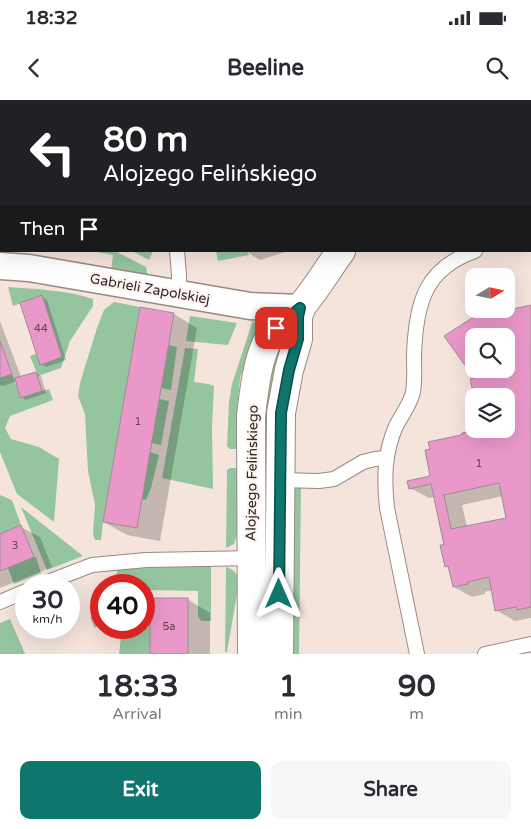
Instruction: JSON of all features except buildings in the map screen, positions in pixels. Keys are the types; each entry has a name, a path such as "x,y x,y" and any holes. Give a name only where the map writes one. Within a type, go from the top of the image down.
{"street":[{"name":"Alojzego Felińskiego","path":"252,654 251,449 254,391 259,364 269,339 276,328 300,308 340,252"},
{"name":"Gabrieli Zapolskiej","path":"0,266 29,268 258,307 300,308"},
{"name":"Alojzego Felińskiego","path":"279,654 280,480 283,399 298,339 300,308"}],"lane":[{"path":"176,252 180,274 179,294"},
{"path":"417,654 387,508 385,487 386,458 397,424 407,410 413,392 414,351 419,310 427,288 439,272 449,263 472,252"},
{"path":"280,480 319,481 334,479 363,462 386,458"},
{"path":"69,574 92,565 146,560 280,558"},
{"path":"0,602 15,596"},
{"path":"485,654 531,644"}],"green space":[{"path":"96,252 117,252 146,267 148,277 111,271 113,255"},
{"path":"134,252 153,252 149,260"},
{"path":"216,252 248,252 249,255 218,261"},
{"path":"8,287 62,292 93,299 93,306 70,341 61,368 38,376 30,356 37,353 41,364 62,357 42,296 13,306"},
{"path":"114,302 140,307 101,540 95,540 93,534 95,505 88,471 85,414 78,396 80,383 97,328 104,310"},
{"path":"190,316 237,323 228,345 186,341"},
{"path":"291,319 270,449 263,449 263,414 272,362"},
{"path":"253,320 257,327 240,378 237,409 237,449 230,449 227,446 229,402 232,384"},
{"path":"169,345 177,347 171,390 161,388"},
{"path":"185,348 198,349 194,382 214,386 212,426 213,489 162,478"},
{"path":"12,374 21,397 49,389 53,400 10,416 5,428 11,439 39,447 59,459 54,522 17,494 0,452 0,378"},
{"path":"159,399 169,401 161,445 151,443"},
{"path":"150,452 159,455 146,500 142,499"},
{"path":"237,468 237,535 234,544 226,548 227,470"},
{"path":"295,487 301,488 299,654 290,654 292,491"},
{"path":"0,495 12,500 21,525 0,534"},
{"path":"21,507 83,556 47,570"},
{"path":"36,557 41,573 15,574 14,584 8,568"},
{"path":"211,564 211,621 201,621 198,616 198,591 155,590 155,574 117,574 117,569"},
{"path":"226,567 235,572 239,582 227,652 225,652"},
{"path":"10,619 15,631 15,639 19,639 25,654 0,654 0,623"},
{"path":"121,639 150,639 150,654 119,654"}],"route":[{"path":"276,328 294,315 300,308 298,339 289,370 281,413 279,594"}]}
